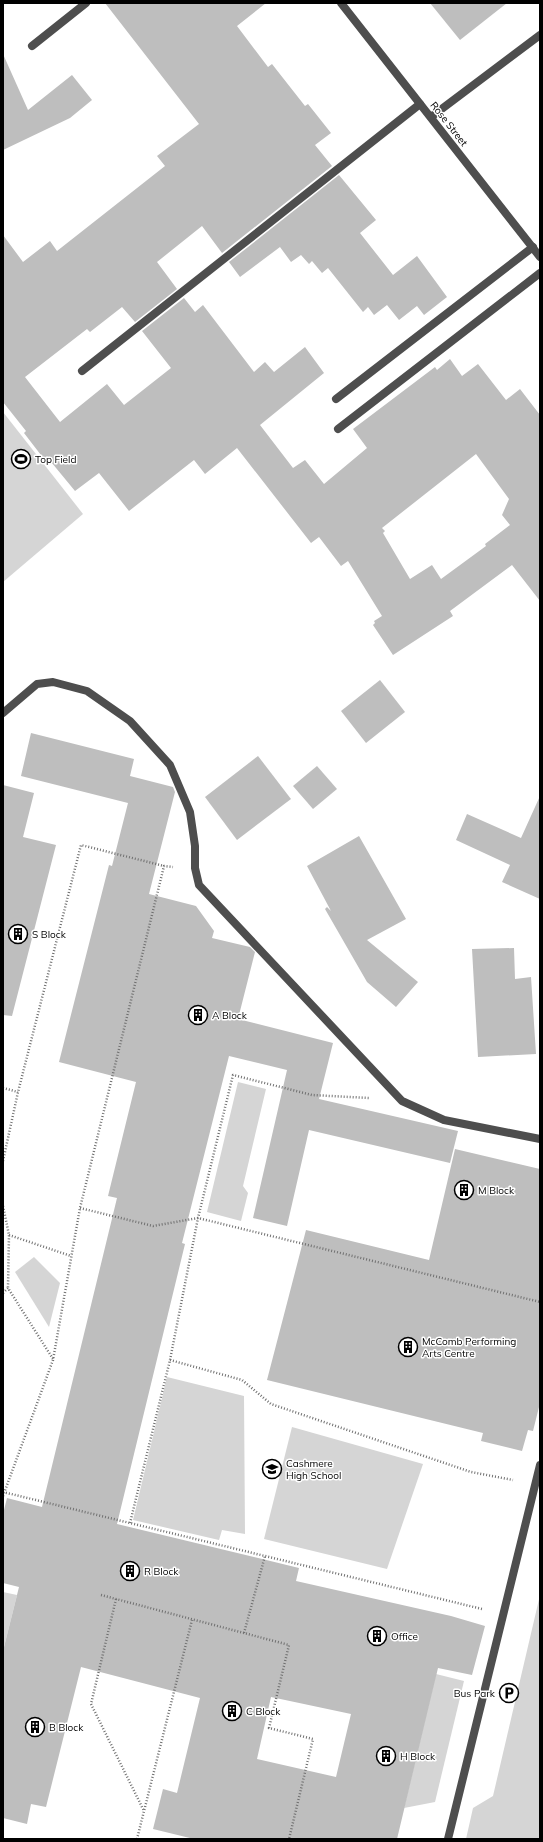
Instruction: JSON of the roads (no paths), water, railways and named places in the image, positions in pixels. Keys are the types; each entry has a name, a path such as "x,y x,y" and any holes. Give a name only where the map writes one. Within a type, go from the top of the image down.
{"street":[{"path":"32,46 86,3"},
{"name":"Rose Street","path":"341,3 540,257"},
{"path":"431,118 540,35"},
{"path":"82,371 420,104"},
{"path":"336,399 533,247"},
{"path":"338,429 540,272"},
{"path":"3,713 37,684 53,682 87,690 130,721 170,765 188,805 194,839 196,871 199,885 402,1101 444,1120 540,1139"},
{"path":"448,1839 540,1465"}],"place":[{"name":"Top Field","path":"21,459"},
{"name":"S Block","path":"18,934"},
{"name":"A Block","path":"198,1015"},
{"name":"M Block","path":"464,1190"},
{"name":"McComb Performing Arts Centre","path":"408,1347"},
{"name":"Cashmere High School","path":"272,1469"},
{"name":"R Block","path":"130,1571"},
{"name":"Office","path":"377,1636"},
{"name":"Bus Park","path":"509,1693"},
{"name":"C Block","path":"232,1711"},
{"name":"B Block","path":"35,1727"},
{"name":"H Block","path":"386,1756"}]}
